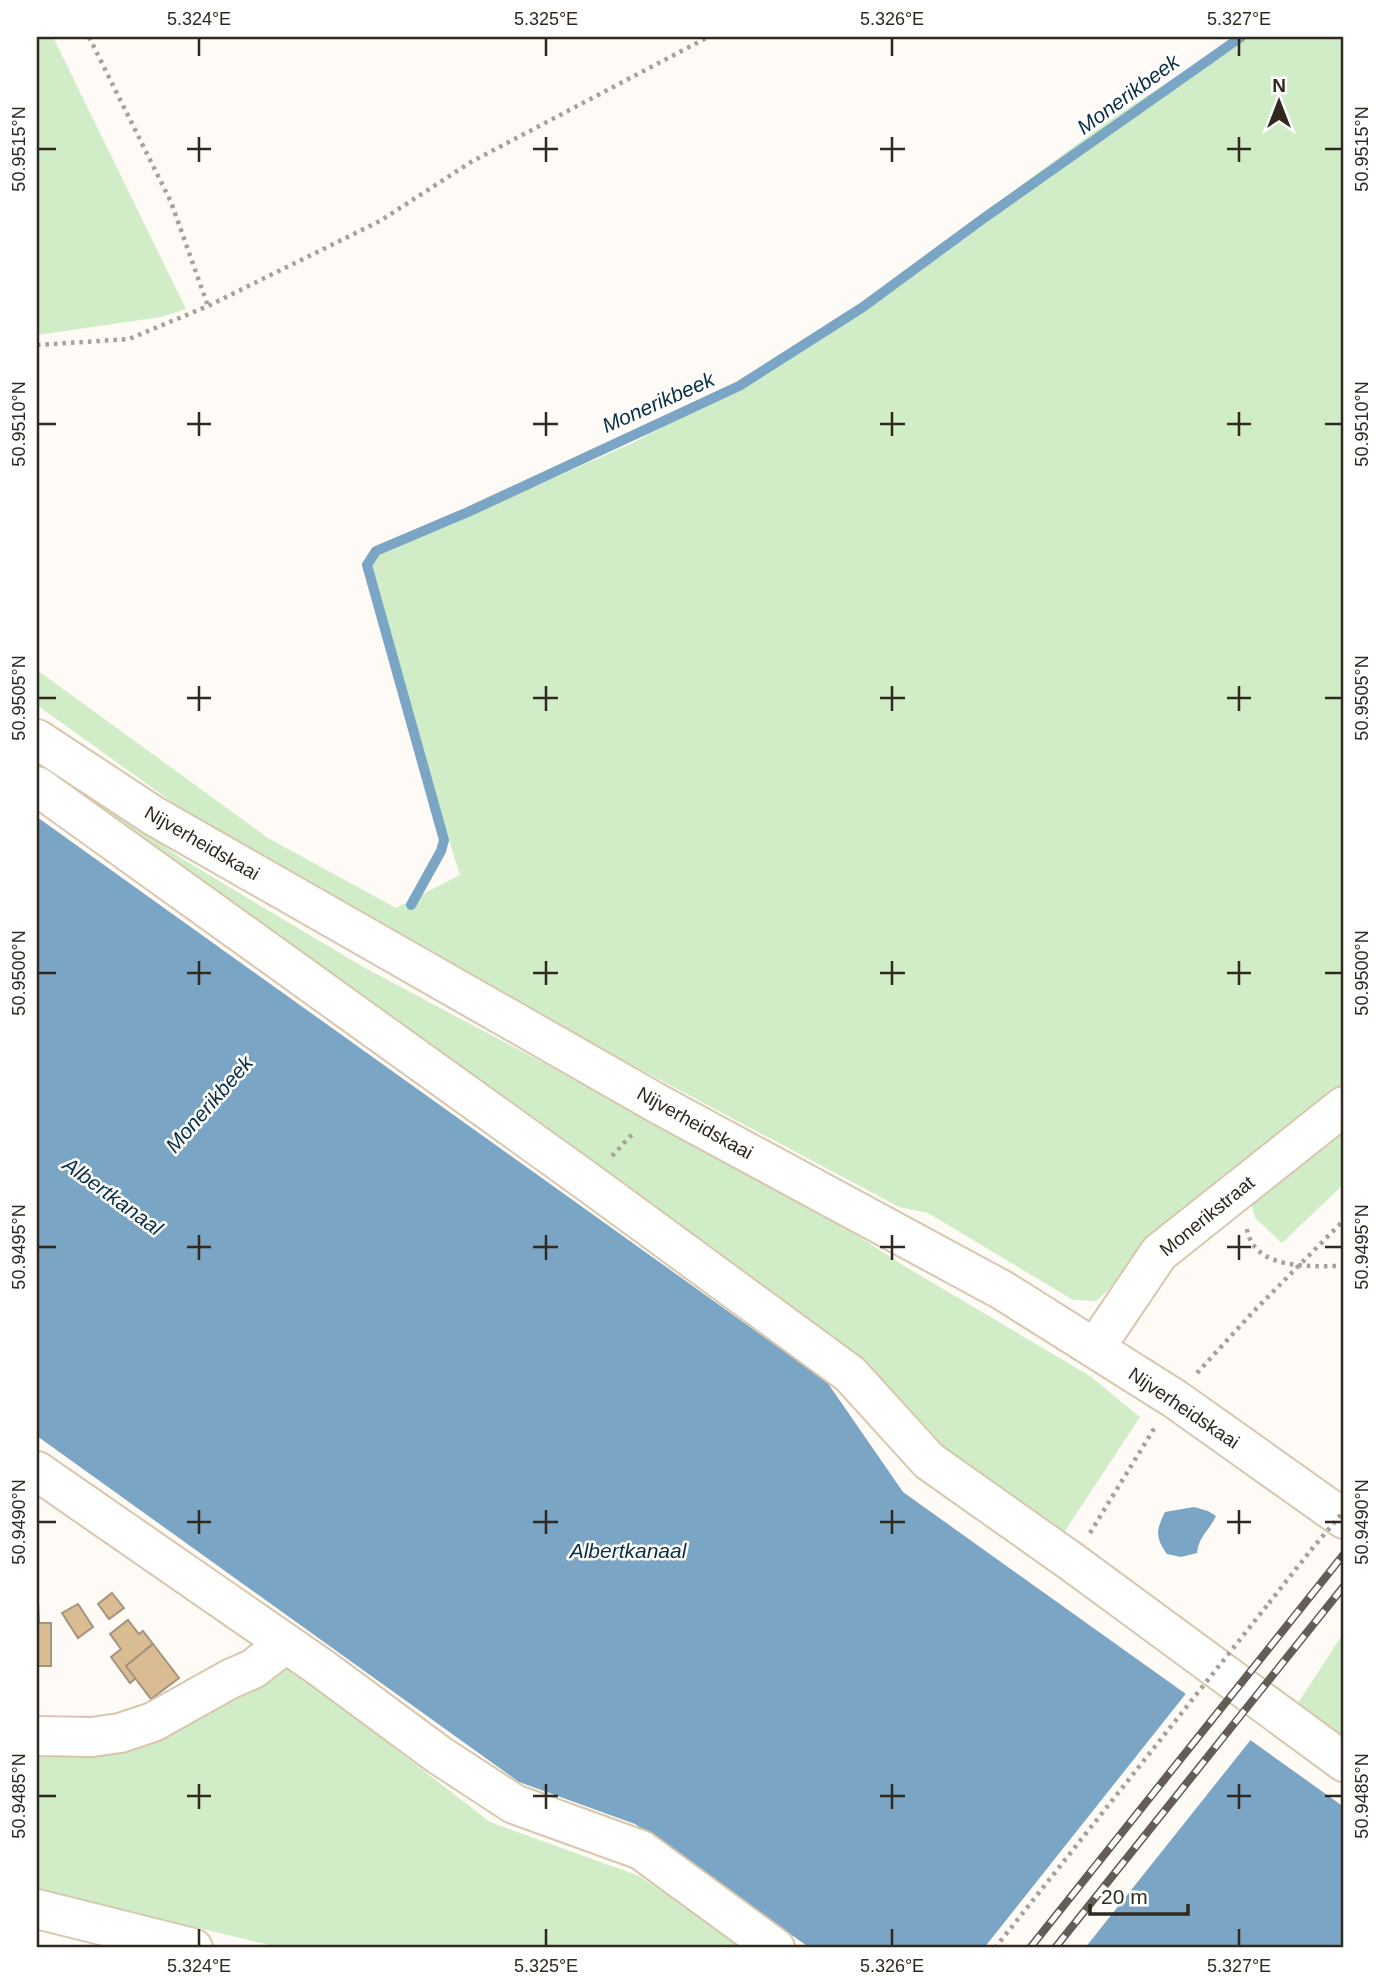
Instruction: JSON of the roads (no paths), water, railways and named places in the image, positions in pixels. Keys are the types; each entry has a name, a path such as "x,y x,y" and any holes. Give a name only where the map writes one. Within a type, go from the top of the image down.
{"street":[{"name":"Nijverheidskaai","path":"37,739 154,816 660,1105 1002,1290 1175,1399 1344,1519"},
{"path":"37,786 850,1374 929,1461 1072,1562 1344,1762"},
{"name":"Monerikstraat","path":"1095,1348 1159,1253 1344,1106"},
{"path":"37,1471 439,1755 514,1804 641,1850 775,1948"},
{"path":"37,1736 92,1737 120,1733 153,1722 253,1669 285,1644"},
{"path":"37,1909 193,1948"}],"water":[{"name":"Albertkanaal","path":"37,817 827,1382 903,1492 1344,1807 1344,1948 810,1948 635,1824 519,1782 37,1436"},
{"path":"1194,1507 1216,1516 1202,1538 1197,1553 1181,1557 1167,1554 1160,1543 1158,1533 1165,1512"}],"waterway":[{"name":"Monerikbeek","path":"411,905 441,851 444,840 367,565 376,551 468,512 739,386 863,307 1241,37"}],"railway":[{"path":"1030,1948 1344,1554"},
{"path":"1055,1948 1344,1586"}]}
